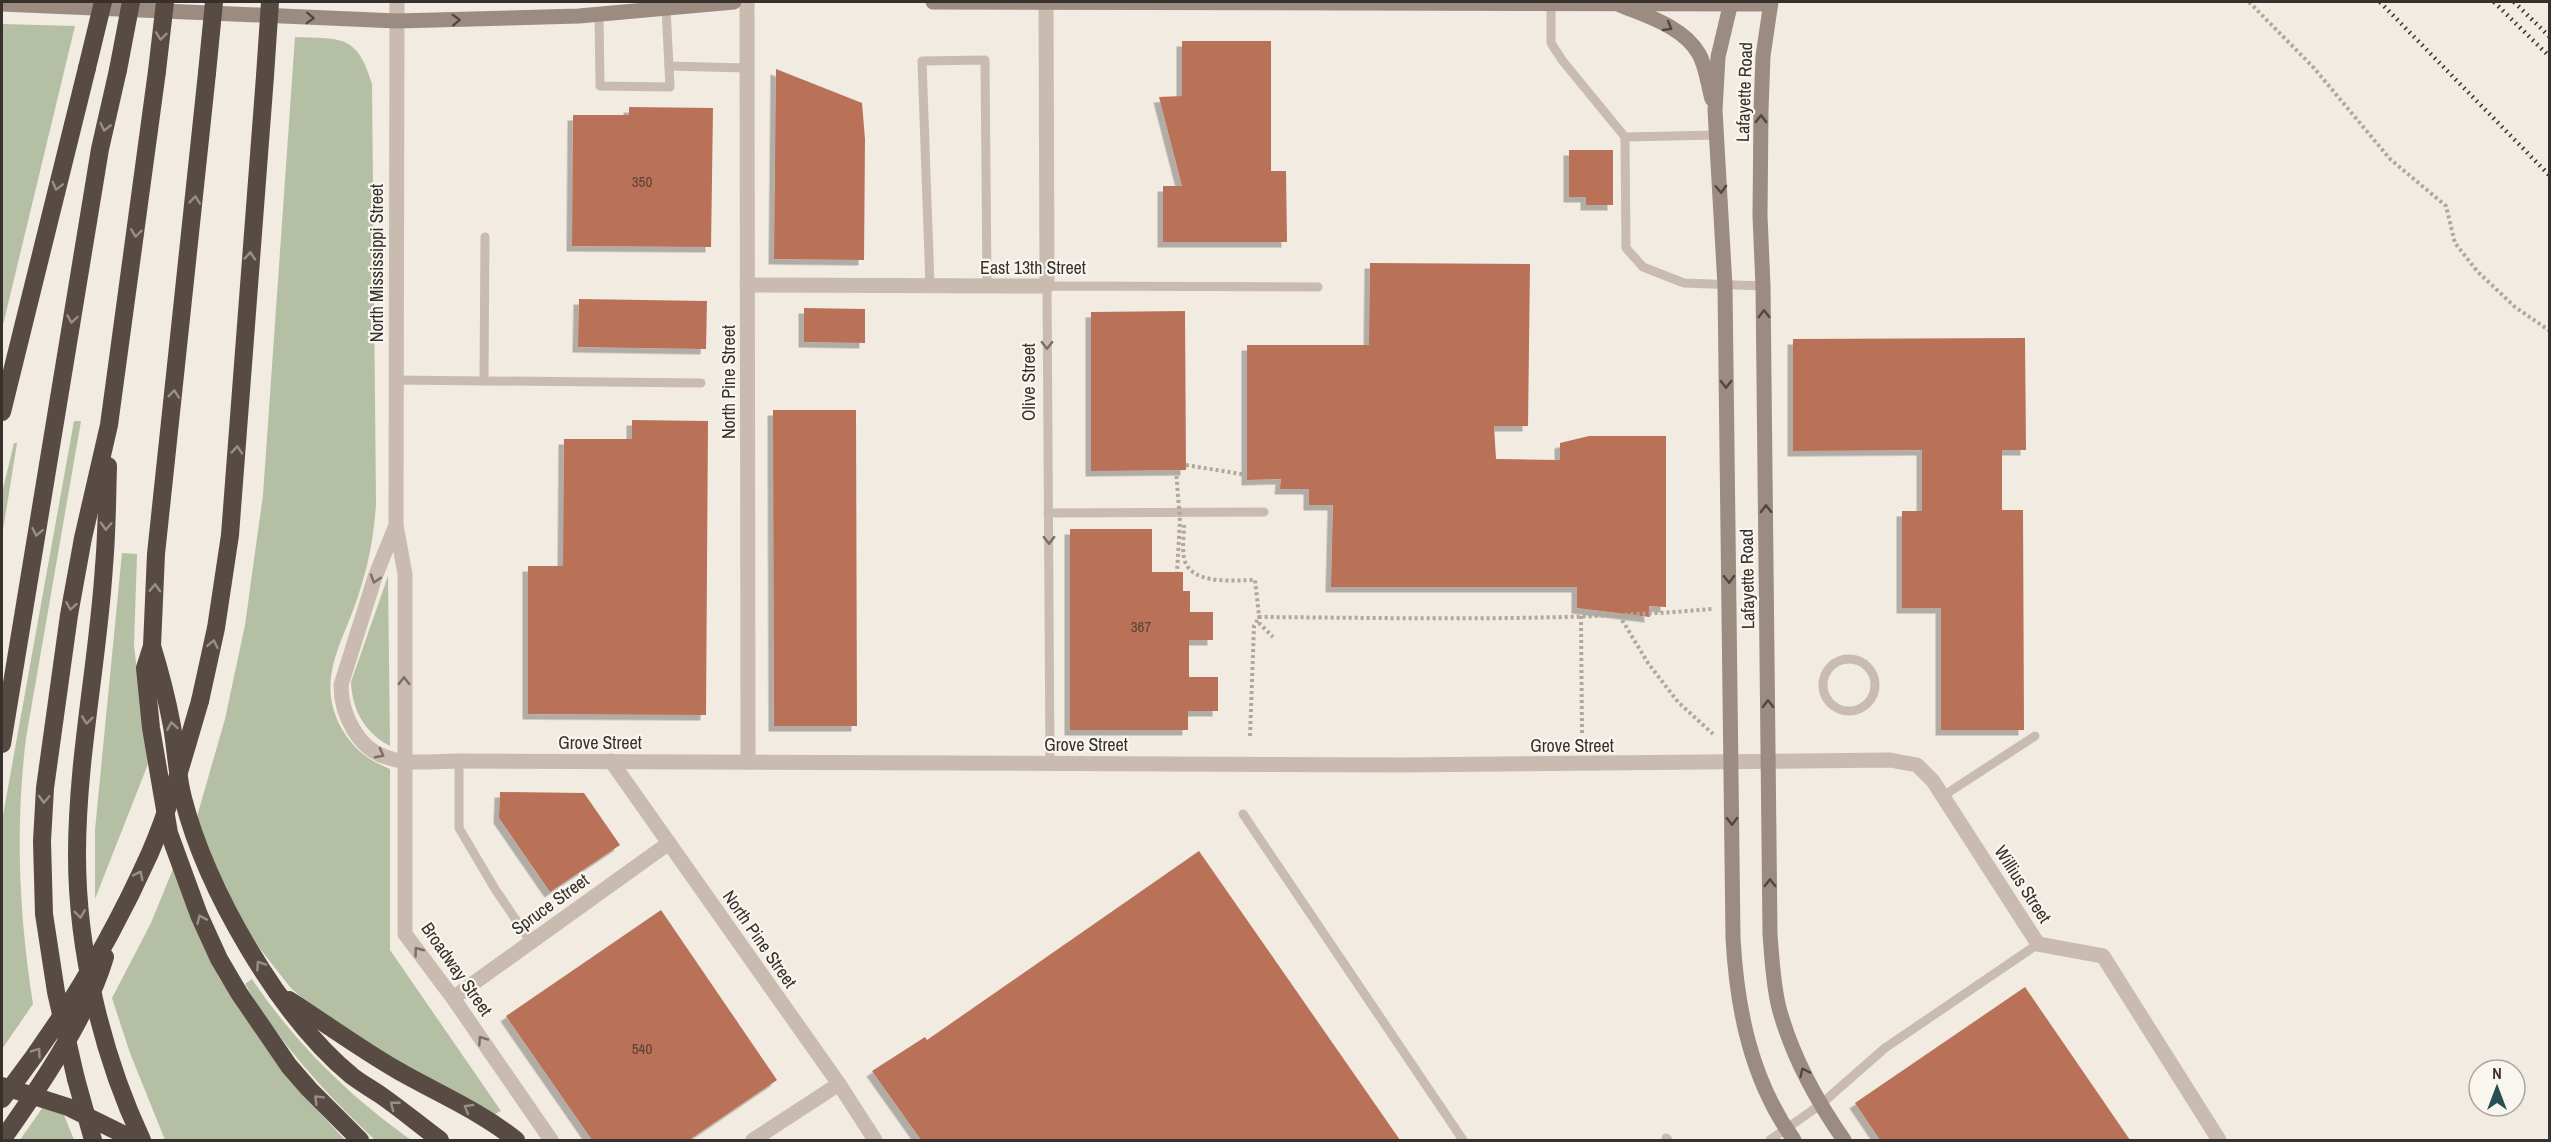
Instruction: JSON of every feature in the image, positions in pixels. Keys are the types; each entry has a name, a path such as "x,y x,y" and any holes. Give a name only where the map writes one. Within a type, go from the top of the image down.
{"highway":[{"path":"2,412 103,2"},
{"path":"2,744 100,149 130,2"},
{"path":"93,1140 76,1079 51,965 44,914 42,842 45,788 69,615 83,538 109,425 165,2"},
{"path":"214,2 156,554 152,646 145,668 159,783 169,833 199,915 239,993 289,1066 360,1140"},
{"path":"2,1099 50,1034 114,927 150,852 167,809 200,701 216,628 230,536 270,2"},
{"path":"109,425 104,566 79,793 78,896 94,1002 127,1106 142,1140"},
{"path":"152,646 161,674 172,725 183,797 196,841 241,936 302,1026 352,1076 383,1096 440,1140"},
{"path":"2,1140 58,1056 99,976 114,927"},
{"path":"281,994 343,1037 401,1072 466,1106 516,1140"},
{"path":"2,1086 68,1107 135,1140"}],"main road":[{"path":"2,4 397,21 599,14 734,2"},
{"path":"933,2 1771,2"},
{"path":"1616,2 1665,24 1688,40 1699,54 1715,110"},
{"name":"Lafayette Road","path":"1731,2 1718,57 1715,110 1725,286 1733,938 1741,1018 1752,1056 1790,1135"},
{"name":"Lafayette Road","path":"1771,2 1763,56 1760,216 1763,286 1770,934 1779,1007 1790,1041 1820,1106 1844,1140"}],"street":[{"name":"North Mississippi Street","path":"396,525 346,663 341,685 341,702 346,718 373,750 389,758 403,760 405,574 396,525 395,380 398,2"},
{"name":"North Pine Street","path":"747,2 748,762"},
{"name":"Olive Street","path":"1046,2 1047,286"},
{"name":"East 13th Street","path":"747,285 1047,286"},
{"name":"Grove Street","path":"403,760 1402,765 1769,763"},
{"name":"Broadway Street","path":"403,760 405,934 453,998 551,1140"},
{"name":"Willius Street","path":"1769,763 1890,760 1917,765 1933,781 2038,944 2103,956 2218,1140"},
{"name":"North Pine Street","path":"611,761 839,1084 874,1140"},
{"name":"Spruce Street","path":"453,998 669,843"},
{"path":"753,1140 839,1084"}],"lane":[{"path":"1551,3 1551,43 1562,60 1625,137 1626,248 1643,267 1684,284 1763,286"},
{"path":"599,14 600,86 670,87 666,8"},
{"path":"930,286 922,61 985,60 987,286"},
{"path":"669,66 747,68"},
{"path":"1625,137 1717,135"},
{"path":"484,381 485,237"},
{"name":"East 13th Street","path":"1047,286 1318,287"},
{"name":"Olive Street","path":"1047,286 1050,763"},
{"path":"395,380 701,383"},
{"path":"1048,513 1264,512"},
{"path":"1847,659 1859,661 1867,667 1873,675 1875,686 1868,703 1860,709 1850,711 1838,709 1830,703 1824,693 1823,683 1830,668 1847,659"},
{"path":"1943,796 2035,736"},
{"path":"459,761 459,828 495,889 531,942"},
{"path":"1243,814 1463,1140"},
{"path":"1770,1140 1790,1135 1885,1048 2038,944"}],"path":[{"path":"2249,2 2314,68 2390,159 2446,206 2455,243 2477,271 2515,307 2550,331"},
{"path":"1186,465 1247,475"},
{"path":"1176,470 1180,521 1177,572"},
{"path":"1184,512 1184,560 1202,578 1255,580 1260,624 1273,637"},
{"path":"1259,617 1581,616 1713,609"},
{"path":"1619,615 1648,663 1678,702 1713,735"},
{"path":"1581,616 1582,735"},
{"path":"1250,736 1253,637 1254,626 1259,617"}],"green space":[{"path":"2,24 75,26 2,329"},
{"path":"295,37 325,38 346,42 360,56 372,84 376,505 366,569 331,676 334,710 351,743 368,758 390,769 390,950 501,1111 493,1115 364,1044 314,1009 290,987 249,935 232,906 196,820 225,719 245,625 263,495"},
{"path":"74,421 81,421 26,738 20,805 20,871 24,938 33,1004 2,1049 2,821"},
{"path":"14,443 17,443 2,536 2,493"},
{"path":"122,553 137,554 134,646 148,764 95,899 95,830"},
{"path":"388,576 390,746 381,741 362,720 354,702 351,682"},
{"path":"173,869 219,977 265,1046 299,1090 345,1140 165,1140 130,1053 112,998 151,923"},
{"path":"252,979 286,1025 324,1067 365,1105 411,1140 375,1140 339,1104 304,1067 273,1027 245,984"},
{"path":"43,1107 64,1115 74,1140 20,1140"}],"building":[{"path":"1182,41 1271,41 1271,171 1286,171 1287,242 1163,242 1163,186 1182,186 1159,97 1182,96"},
{"path":"776,69 862,103 865,139 864,260 774,259"},
{"path":"629,107 713,108 711,247 572,246 573,115 629,115"},
{"path":"1569,150 1613,150 1613,205 1586,205 1586,197 1569,197"},
{"path":"1370,263 1530,264 1528,426 1494,426 1496,459 1560,460 1560,443 1589,436 1666,436 1666,607 1649,606 1650,617 1577,608 1577,587 1331,587 1333,505 1309,505 1309,489 1280,489 1281,479 1247,480 1247,345 1369,345"},
{"path":"579,299 707,301 706,349 578,347"},
{"path":"804,308 865,309 865,343 804,342"},
{"path":"1185,311 1186,470 1091,471 1091,312"},
{"path":"2025,338 2026,450 2002,450 2002,510 2023,510 2024,730 1941,730 1941,608 1902,608 1902,511 1922,511 1922,450 1793,451 1793,339"},
{"path":"773,410 856,410 857,726 774,726"},
{"path":"632,420 708,421 706,715 528,714 528,566 563,566 564,439 632,439"},
{"path":"1070,529 1152,529 1152,572 1183,572 1183,591 1190,591 1190,612 1213,612 1213,640 1189,640 1189,677 1218,677 1218,711 1188,711 1188,730 1070,730"},
{"path":"500,792 584,793 620,845 550,892 499,818"},
{"path":"1199,851 1400,1140 921,1140 872,1071 925,1037 927,1040"},
{"path":"661,910 777,1080 689,1140 592,1140 506,1016"},
{"path":"2025,987 2130,1140 1880,1140 1855,1103"}],"railway":[{"path":"2380,2 2550,176"},
{"path":"2494,2 2550,57"},
{"path":"2514,2 2550,37"}]}
